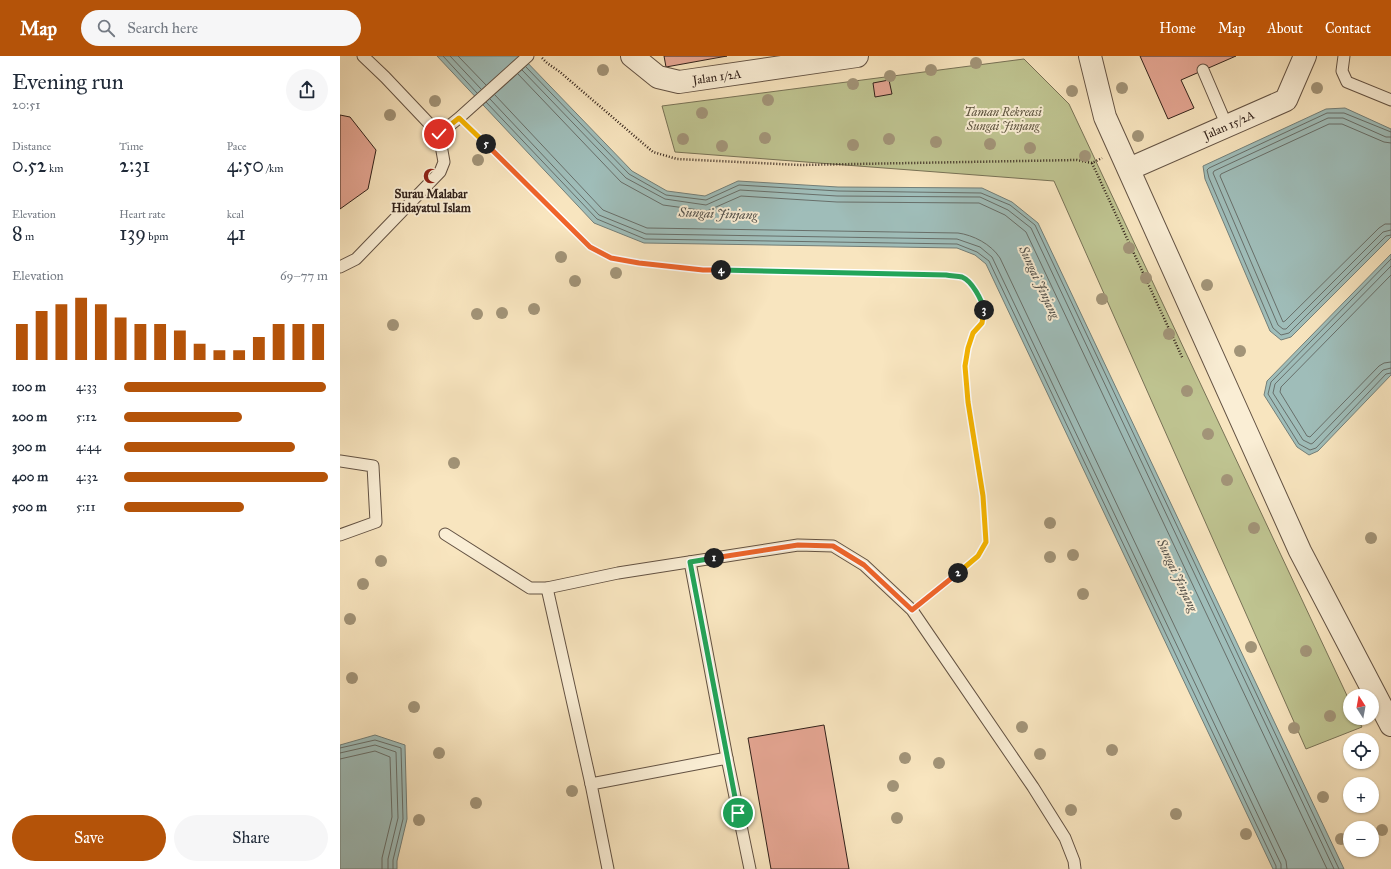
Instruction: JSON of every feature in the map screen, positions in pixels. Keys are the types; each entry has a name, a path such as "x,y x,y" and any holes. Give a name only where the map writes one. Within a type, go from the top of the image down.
{"street":[{"name":"Jalan 1/2A","path":"632,56 658,78 678,82 857,56"},
{"path":"1090,56 1105,117 1300,551 1388,712"},
{"name":"Jalan 15/2A","path":"1129,169 1286,100 1305,56"}],"lane":[{"path":"340,267 356,259 440,172 444,162 439,134 363,56"},
{"path":"439,134 528,56"},
{"path":"1344,56 1342,71 1347,82 1391,100"},
{"path":"1203,70 1227,126"},
{"path":"340,461 373,466 376,522 340,535"},
{"path":"445,534 530,588 547,588 618,573 798,545 833,546 864,565 912,610 1033,787 1065,838 1074,861 1075,869"},
{"path":"690,562 727,758 750,869"},
{"path":"547,588 592,784 608,869"},
{"path":"592,784 727,758"}],"path":[{"path":"541,56 547,63 560,72 653,152 677,159 800,165 1077,160 1092,163 1183,359"},
{"path":"460,116 590,247 611,258 639,263 703,270 946,275 964,278 975,290 982,300 985,312 982,323 973,333 968,348 965,366 968,402 983,496 986,542 978,556 912,610"}],"green space":[{"name":"Taman Rekreasi Sungai Jinjang","path":"1024,59 1069,104 1344,689 1343,725 1361,725 1362,727 1343,733 1343,734 1306,749 1054,181 675,152 662,106"}],"water":[{"name":"Sungai Jinjang","path":"437,56 521,56 632,171 667,191 705,196 738,181 838,187 982,188 1012,202 1038,223 1344,869 1273,869 986,264 975,255 957,248 644,243 594,223"},
{"path":"1345,108 1391,129 1391,237 1291,337 1281,340 1270,331 1205,179 1203,166 1326,109"},
{"path":"1391,254 1391,375 1318,451 1309,455 1297,447 1264,395 1267,381"},
{"path":"375,735 405,745 407,819 397,861 397,869 340,869 340,745"}],"building":[{"path":"664,56 727,56 666,67"},
{"path":"1140,56 1236,56 1181,80 1194,108 1168,119"},
{"path":"889,80 892,94 875,97 873,83"},
{"path":"340,115 350,117 376,150 368,189 340,209"},
{"path":"824,725 849,869 771,869 748,738"}],"place":[{"name":"Surau Malabar Hidayatul Islam","path":"431,176"}],"route":[{"path":"439,134 459,118 590,247 611,258 639,263 703,270 946,275 964,278 982,300 985,312 982,323 973,333 968,348 965,366 968,402 986,522 986,542 978,556 912,610 864,565 833,546 798,545 690,562 738,813"}]}
